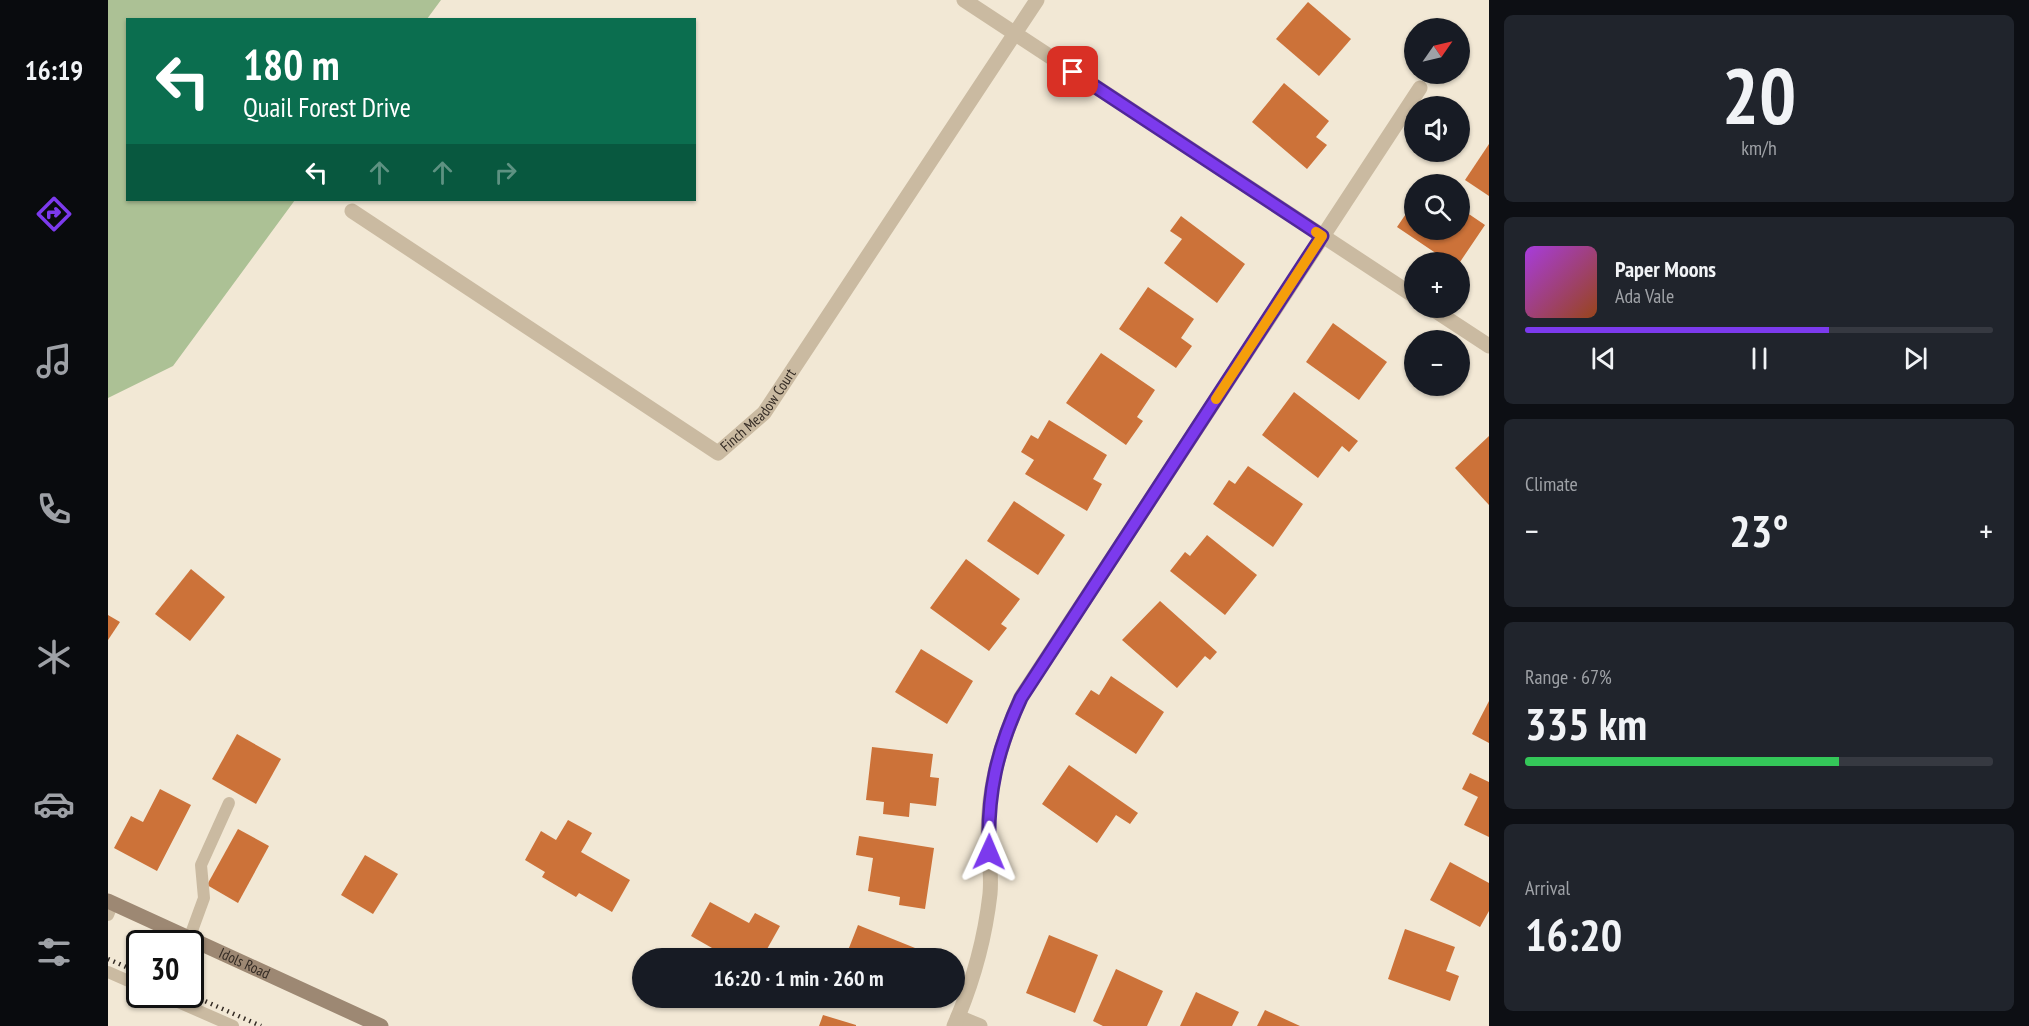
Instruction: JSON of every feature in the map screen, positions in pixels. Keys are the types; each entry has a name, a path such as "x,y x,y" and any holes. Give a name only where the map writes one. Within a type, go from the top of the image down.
{"street":[{"path":"964,0 1404,289"},
{"name":"Finch Meadow Court","path":"352,211 718,453 764,413 1037,0"},
{"path":"980,1026 956,1021 980,951 990,892 988,832 993,781 1002,740 1021,698 1420,88"},
{"path":"1446,318 1489,346"},
{"name":"Idols Road","path":"110,906 167,930"},
{"name":"Idols Road","path":"204,946 381,1026"}],"lane":[{"path":"192,930 204,898 201,865 229,803"},
{"path":"108,972 126,980"},
{"path":"192,1008 233,1026"}],"green space":[{"path":"108,0 441,0 428,18 126,18 126,201 294,201 173,366 108,398"}],"building":[{"path":"1308,2 1351,39 1319,76 1276,39"},
{"path":"1284,83 1329,121 1316,137 1327,145 1307,169 1252,122"},
{"path":"1489,144 1489,196 1470,183 1469,174"},
{"path":"1470,215 1485,225 1467,252 1434,252 1416,240 1470,240"},
{"path":"1181,216 1245,264 1217,303 1164,263 1182,239 1170,231"},
{"path":"1404,217 1404,232 1397,227"},
{"path":"1148,287 1194,319 1181,338 1192,346 1176,368 1119,329"},
{"path":"1333,323 1387,362 1359,400 1306,362"},
{"path":"1101,353 1155,390 1137,417 1143,421 1126,445 1066,403"},
{"path":"1294,392 1358,441 1349,452 1342,446 1318,478 1262,435"},
{"path":"1049,420 1107,455 1093,479 1102,484 1087,511 1025,474 1034,460 1021,452 1031,435 1038,439"},
{"path":"1489,436 1489,505 1455,468"},
{"path":"1248,466 1303,504 1273,547 1213,504 1229,480 1235,484"},
{"path":"1014,501 1065,535 1038,575 987,541"},
{"path":"1207,535 1257,575 1225,615 1170,571 1185,552 1190,556"},
{"path":"966,559 1020,599 1001,624 1007,628 989,651 930,608"},
{"path":"191,569 225,597 190,641 155,614"},
{"path":"1160,601 1217,652 1210,660 1205,656 1177,688 1122,640"},
{"path":"108,615 120,622 108,640"},
{"path":"921,649 973,681 947,724 895,692"},
{"path":"1111,676 1164,712 1136,754 1075,714 1091,690 1099,695"},
{"path":"1489,701 1489,743 1472,734"},
{"path":"237,734 281,759 256,804 212,779"},
{"path":"872,747 933,754 930,777 939,778 936,806 910,803 909,817 883,814 884,802 866,800"},
{"path":"1069,765 1138,813 1130,824 1116,815 1097,843 1042,804"},
{"path":"1470,773 1489,782 1489,837 1464,825 1478,797 1462,789"},
{"path":"160,789 191,805 157,871 114,848 131,816 143,822"},
{"path":"568,820 592,833 581,852 630,880 612,912 579,893 576,897 542,877 545,872 525,860 541,831 556,840"},
{"path":"238,829 269,846 238,903 207,885"},
{"path":"859,836 934,848 925,909 899,905 900,897 868,891 873,858 856,855"},
{"path":"365,855 398,874 373,914 341,895"},
{"path":"1450,862 1489,883 1489,911 1480,927 1430,900"},
{"path":"710,902 749,923 755,913 780,926 768,948 712,948 691,936"},
{"path":"858,925 915,948 849,948"},
{"path":"1405,929 1455,947 1446,971 1459,976 1450,1001 1388,979"},
{"path":"1049,935 1098,955 1075,1013 1026,993"},
{"path":"1116,969 1163,991 1147,1026 1103,1026 1093,1021"},
{"path":"1196,992 1239,1012 1232,1026 1180,1026"},
{"path":"1265,1010 1300,1026 1257,1026"},
{"path":"823,1015 856,1025 856,1026 819,1026"}],"railway":[{"path":"108,959 126,967"},
{"path":"204,1001 261,1026"}],"slow traffic":[{"path":"1216,399 1322,236 1316,232"}],"route":[{"path":"989,852 988,832 993,781 1002,740 1021,698 1322,236 1073,72"}]}
